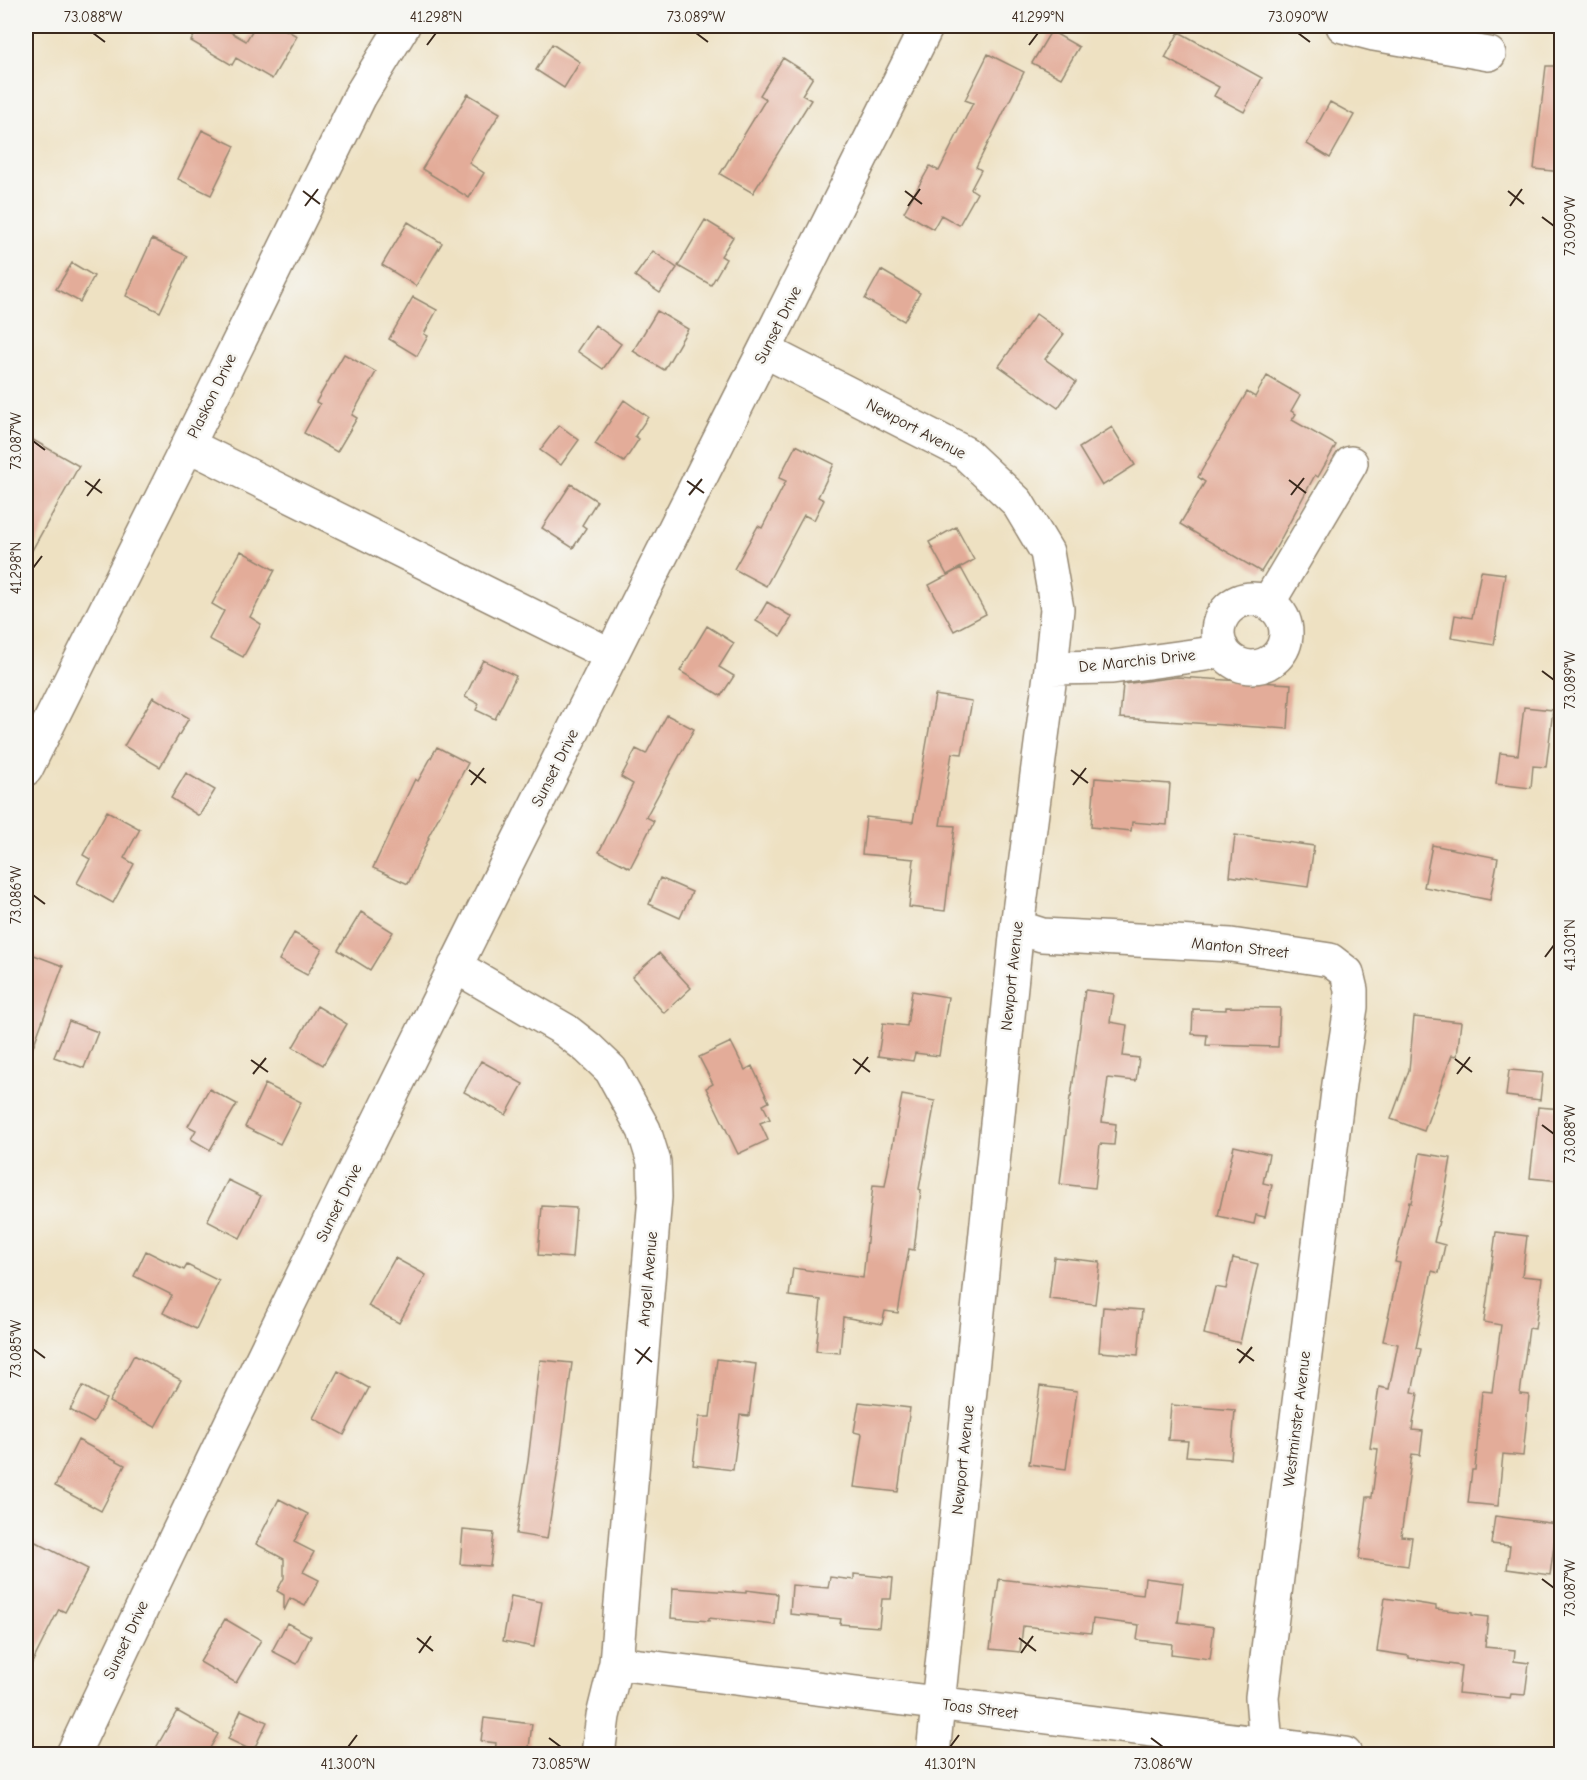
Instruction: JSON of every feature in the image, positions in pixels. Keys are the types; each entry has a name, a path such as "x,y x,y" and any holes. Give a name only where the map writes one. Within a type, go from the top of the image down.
{"street":[{"name":"Plaskon Drive","path":"26,769 360,96 403,26"},
{"name":"Sunset Drive","path":"73,1755 180,1526 455,966 927,26"},
{"path":"1343,26 1374,34 1489,54"},
{"name":"Newport Avenue","path":"765,351 965,453 1017,502 1047,552 1057,609 1017,927 933,1755"},
{"path":"188,446 611,655"},
{"path":"1268,603 1351,463"},
{"path":"1261,600 1268,603 1279,613 1286,628 1286,639 1275,658 1261,666 1244,666 1230,659 1219,639 1219,628 1223,617 1229,609 1239,603 1261,600"},
{"name":"De Marchis Drive","path":"1051,668 1112,666 1206,654 1222,648"},
{"name":"Manton Street","path":"1017,927 1042,935 1231,945 1330,960 1347,973 1351,990 1351,1007 1339,1084"},
{"name":"Angell Avenue","path":"455,966 565,1030 611,1070 644,1130 654,1162 655,1197 616,1663 603,1716 598,1755"},
{"name":"Westminster Avenue","path":"1266,1749 1262,1697 1339,1084"},
{"name":"Toas Street","path":"616,1663 1266,1749 1345,1755"}],"building":[{"path":"200,26 220,26 246,41 255,26 279,26 297,36 272,79 236,58 232,65 191,41"},
{"path":"1051,31 1079,47 1061,78 1032,63"},
{"path":"1179,32 1262,78 1244,112 1214,96 1219,87 1165,58"},
{"path":"552,44 580,62 564,88 536,70"},
{"path":"988,54 1024,72 976,167 981,170 971,189 977,193 959,225 941,215 933,229 904,212 930,166 939,171 973,103 965,100"},
{"path":"783,58 813,77 802,95 811,100 753,193 720,174 766,99 760,95"},
{"path":"1546,66 1562,66 1562,172 1534,169"},
{"path":"468,94 500,113 469,163 484,173 469,198 422,169"},
{"path":"1330,102 1354,115 1330,158 1307,144"},
{"path":"202,130 235,146 211,195 178,179"},
{"path":"705,220 733,237 721,256 726,259 711,285 678,266"},
{"path":"408,222 442,243 416,286 382,265"},
{"path":"152,239 187,256 160,312 126,296"},
{"path":"653,251 677,268 660,293 635,276"},
{"path":"72,263 94,276 80,302 56,289"},
{"path":"881,270 920,293 904,321 865,299"},
{"path":"413,297 437,310 424,334 428,336 417,356 389,339"},
{"path":"657,311 688,329 664,370 633,351"},
{"path":"1036,314 1064,334 1045,359 1076,382 1058,408 999,366"},
{"path":"595,325 621,344 603,369 577,351"},
{"path":"344,354 376,372 352,415 357,418 337,452 304,433 320,404 316,402"},
{"path":"1267,376 1300,395 1291,411 1296,414 1292,420 1336,445 1318,477 1315,475 1261,572 1180,524 1205,482 1198,477 1247,392 1255,397"},
{"path":"624,400 648,417 635,436 639,439 624,462 595,444"},
{"path":"559,425 579,440 561,465 540,450"},
{"path":"1112,427 1135,465 1102,486 1079,448"},
{"path":"26,436 79,466 26,561"},
{"path":"796,445 834,464 818,497 824,500 814,520 804,515 766,586 734,569 758,526 762,528 786,481 779,478"},
{"path":"571,484 597,501 582,525 586,528 573,548 542,528"},
{"path":"956,527 974,560 947,575 929,542"},
{"path":"241,551 275,570 250,617 261,624 243,657 209,639 224,611 212,604"},
{"path":"961,568 986,614 954,631 929,585"},
{"path":"1481,571 1505,574 1494,645 1451,638 1455,615 1472,618"},
{"path":"767,602 792,617 781,636 756,621"},
{"path":"707,626 734,643 719,667 734,676 721,696 680,671"},
{"path":"483,660 516,676 495,719 476,710 479,704 465,697"},
{"path":"1177,677 1291,684 1288,729 1120,718 1123,684"},
{"path":"935,695 972,701 962,754 952,753 940,825 955,826 945,911 909,907 914,859 862,854 866,817 913,822"},
{"path":"153,697 189,718 160,767 124,746"},
{"path":"1524,707 1553,710 1546,767 1533,766 1531,788 1496,784 1500,753 1518,755"},
{"path":"667,715 694,729 646,817 654,821 630,868 599,852 633,784 621,777 636,749 646,754"},
{"path":"437,747 468,763 428,837 408,884 373,868 415,779 418,781"},
{"path":"186,773 215,790 199,816 171,798"},
{"path":"1095,778 1170,784 1167,825 1132,822 1131,831 1091,827"},
{"path":"107,811 140,829 124,858 134,864 113,903 77,883 90,859 83,855"},
{"path":"1235,835 1314,846 1308,887 1230,876"},
{"path":"1432,845 1498,858 1490,900 1424,887"},
{"path":"660,878 692,892 680,918 649,904"},
{"path":"361,912 393,932 370,970 338,950"},
{"path":"294,933 322,949 307,975 279,960"},
{"path":"26,952 63,966 28,1060 26,1059"},
{"path":"659,953 691,988 664,1013 632,977"},
{"path":"1085,990 1114,994 1110,1022 1127,1025 1123,1056 1139,1058 1136,1081 1108,1078 1102,1122 1116,1124 1114,1145 1100,1144 1095,1188 1060,1184"},
{"path":"912,991 948,997 939,1056 915,1053 913,1061 878,1056 883,1023 907,1026"},
{"path":"317,1006 347,1024 323,1065 293,1047"},
{"path":"1226,1007 1280,1008 1278,1047 1206,1045 1207,1035 1192,1034 1193,1009 1226,1010"},
{"path":"1414,1017 1461,1022 1457,1056 1452,1055 1424,1131 1391,1119 1409,1070"},
{"path":"69,1021 98,1032 84,1068 54,1057"},
{"path":"731,1042 745,1070 752,1066 769,1102 763,1105 770,1119 760,1123 768,1140 738,1154 706,1088 713,1084 699,1057"},
{"path":"481,1061 523,1084 506,1115 464,1092"},
{"path":"1509,1070 1543,1073 1540,1100 1506,1096"},
{"path":"265,1084 301,1102 280,1144 245,1127"},
{"path":"209,1089 237,1104 210,1150 191,1139 196,1130 188,1126"},
{"path":"902,1095 935,1101 919,1189 921,1190 914,1250 909,1249 898,1313 885,1311 882,1324 843,1317 840,1353 816,1351 821,1300 789,1296 793,1268 863,1278 873,1185 885,1186"},
{"path":"1538,1107 1562,1109 1562,1181 1530,1178"},
{"path":"1234,1146 1269,1154 1263,1183 1272,1185 1265,1217 1256,1215 1254,1224 1218,1216"},
{"path":"1420,1153 1451,1158 1434,1242 1445,1245 1439,1273 1432,1271 1416,1348 1421,1349 1412,1392 1418,1393 1412,1430 1423,1431 1420,1455 1412,1454 1401,1536 1412,1537 1408,1566 1359,1559 1367,1497 1372,1497 1378,1449 1370,1448 1379,1387 1389,1389 1398,1344 1383,1341 1400,1263 1395,1262 1409,1202 1411,1203"},
{"path":"228,1180 261,1196 240,1238 207,1221"},
{"path":"542,1206 576,1208 572,1258 538,1255"},
{"path":"1496,1232 1527,1236 1522,1276 1542,1278 1535,1329 1529,1328 1520,1394 1529,1395 1523,1456 1503,1454 1498,1506 1468,1503 1472,1470 1475,1470 1482,1391 1492,1392 1501,1325 1484,1322"},
{"path":"146,1251 184,1270 187,1265 219,1281 196,1329 163,1313 172,1295 134,1276"},
{"path":"1054,1257 1100,1262 1095,1304 1049,1299"},
{"path":"395,1258 426,1275 399,1323 368,1306"},
{"path":"1233,1258 1258,1264 1240,1343 1204,1334 1215,1287 1226,1289"},
{"path":"1103,1307 1142,1310 1138,1355 1099,1352"},
{"path":"134,1355 181,1380 155,1427 109,1402"},
{"path":"717,1359 756,1364 749,1416 740,1415 733,1470 693,1465 699,1417 710,1417"},
{"path":"540,1360 572,1363 547,1539 516,1534 528,1461"},
{"path":"338,1371 369,1388 344,1435 313,1418"},
{"path":"83,1386 106,1399 93,1423 70,1410"},
{"path":"1040,1386 1077,1391 1066,1469 1029,1464"},
{"path":"859,1402 910,1408 898,1492 854,1487 862,1434 854,1432"},
{"path":"1171,1405 1235,1410 1231,1459 1186,1456 1188,1441 1168,1440"},
{"path":"78,1440 125,1465 101,1511 55,1486"},
{"path":"279,1499 308,1514 294,1542 314,1552 303,1572 319,1580 305,1606 290,1598 284,1611 284,1595 277,1591 284,1578 284,1559 256,1544"},
{"path":"1495,1516 1557,1524 1550,1575 1507,1569 1510,1546 1491,1544"},
{"path":"463,1530 494,1533 490,1566 460,1564"},
{"path":"26,1537 88,1569 65,1612 59,1609 26,1675"},
{"path":"854,1574 893,1578 891,1599 882,1599 879,1627 840,1624 841,1619 790,1614 792,1585 828,1588 830,1577 854,1580"},
{"path":"1145,1578 1183,1583 1178,1622 1214,1627 1210,1659 1171,1654 1172,1644 1137,1640 1139,1625 1093,1619 1091,1633 1023,1626 1020,1652 990,1649 999,1579 1143,1595"},
{"path":"673,1588 746,1593 746,1590 778,1594 775,1625 709,1618 709,1621 671,1618"},
{"path":"511,1596 542,1602 534,1647 503,1641"},
{"path":"1385,1598 1488,1617 1485,1647 1515,1650 1514,1661 1529,1663 1525,1695 1511,1694 1510,1698 1458,1693 1461,1666 1377,1651"},
{"path":"225,1619 261,1640 236,1683 200,1662"},
{"path":"287,1623 311,1636 297,1664 272,1651"},
{"path":"241,1710 267,1722 253,1751 228,1739"},
{"path":"177,1711 218,1734 206,1755 152,1755"},
{"path":"484,1718 532,1724 528,1755 495,1755 496,1743 481,1741"}]}
